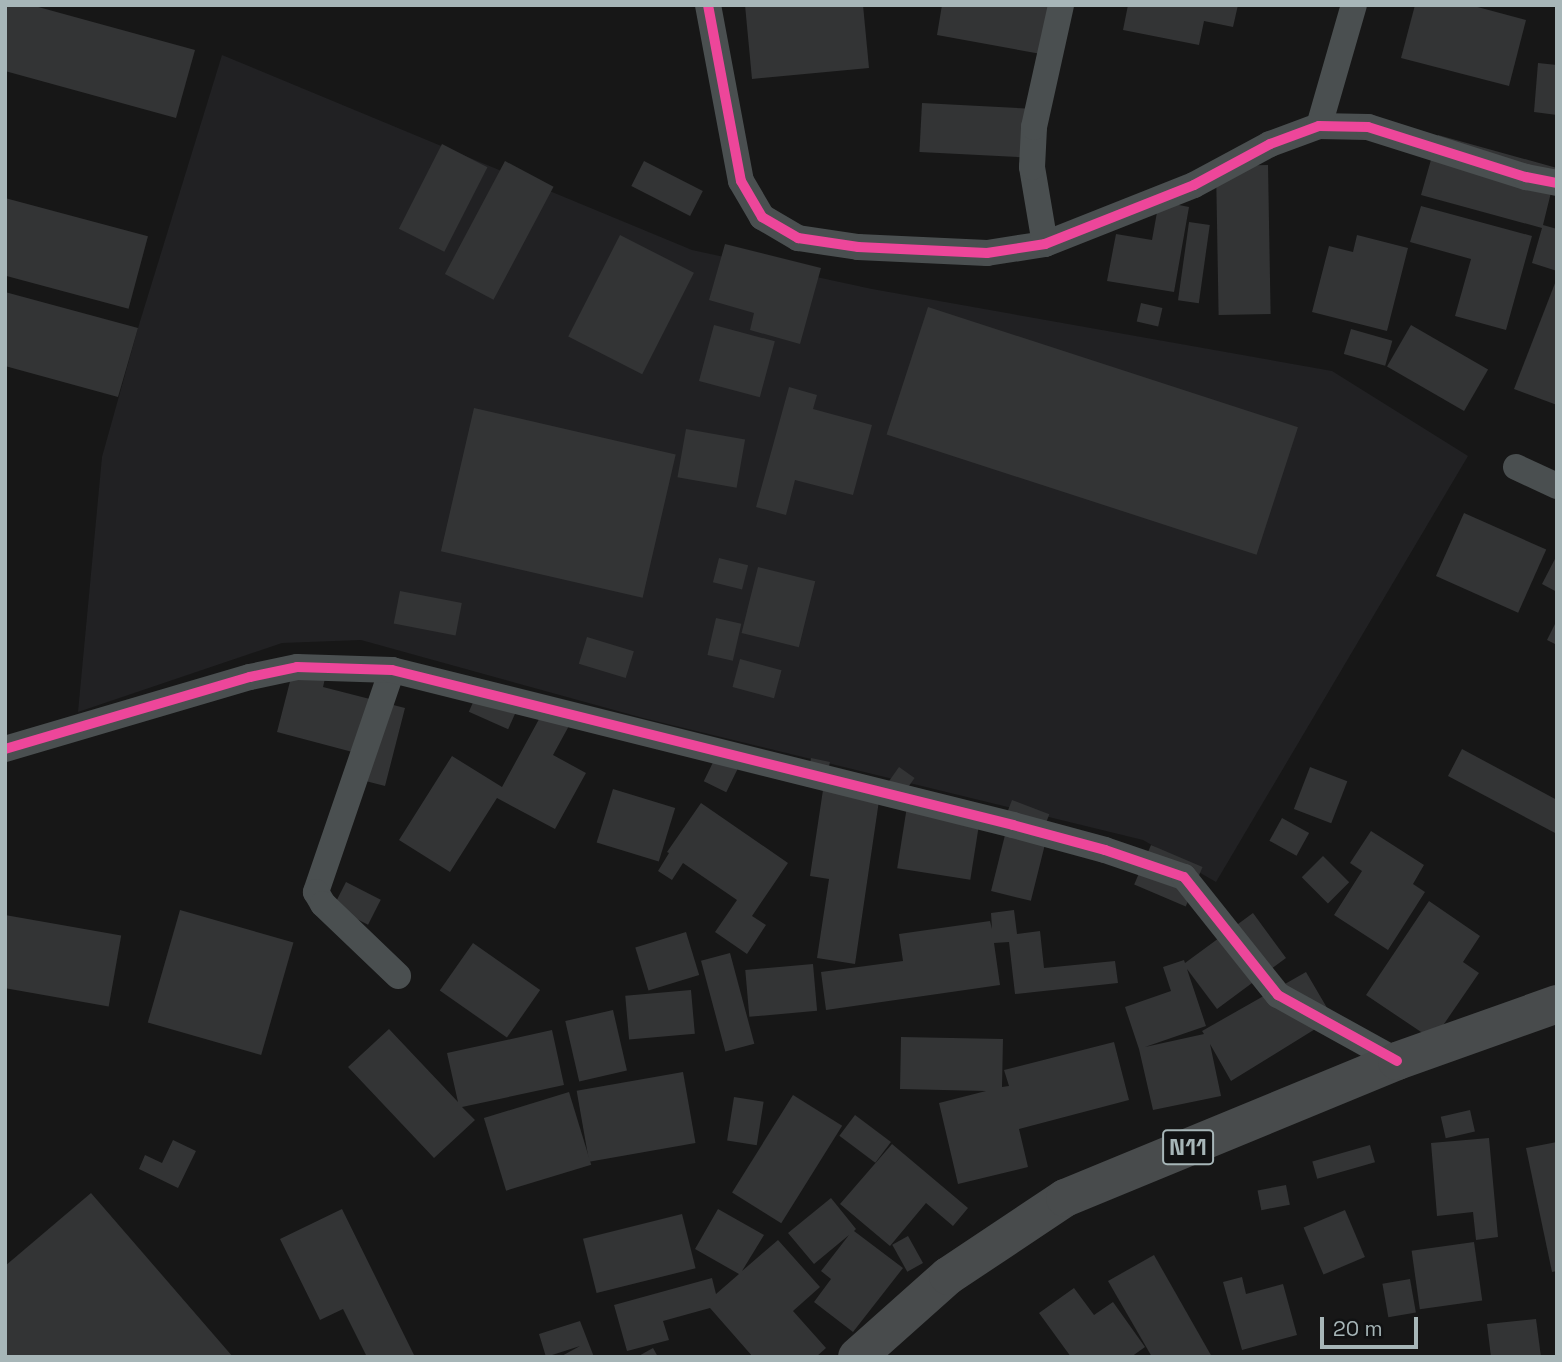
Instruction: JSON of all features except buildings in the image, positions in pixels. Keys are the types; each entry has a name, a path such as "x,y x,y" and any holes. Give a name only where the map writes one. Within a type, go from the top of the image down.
{"highway":[{"name":"N11","path":"857,1357 870,1342 948,1276 1065,1198 1397,1061 1557,1004"}],"street":[{"path":"708,5 741,181 762,217 798,238 858,247 987,253 1045,244 1194,185 1270,144 1319,126 1368,127 1557,183"},
{"path":"1045,244 1032,167 1034,127 1061,5"},
{"path":"1319,126 1354,5"},
{"path":"1516,467 1557,486"},
{"path":"5,749 250,677 297,667 338,666 393,670 1013,825 1105,850 1184,877 1278,995 1397,1061"},
{"path":"393,670 316,892 323,904 398,976"}],"shaded area":[{"path":"222,55 692,250 872,289 1332,371 1468,456 1216,882 1143,840 643,718 361,640 282,643 78,712 102,457 138,328"}],"cycle path":[{"path":"708,5 741,181 762,217 798,238 858,247 987,253 1045,244 1194,185 1270,144 1319,126 1368,127 1526,177 1557,183"},
{"path":"5,749 250,677 297,667 392,670 1013,825 1105,850 1184,877 1278,995 1397,1061"}]}
